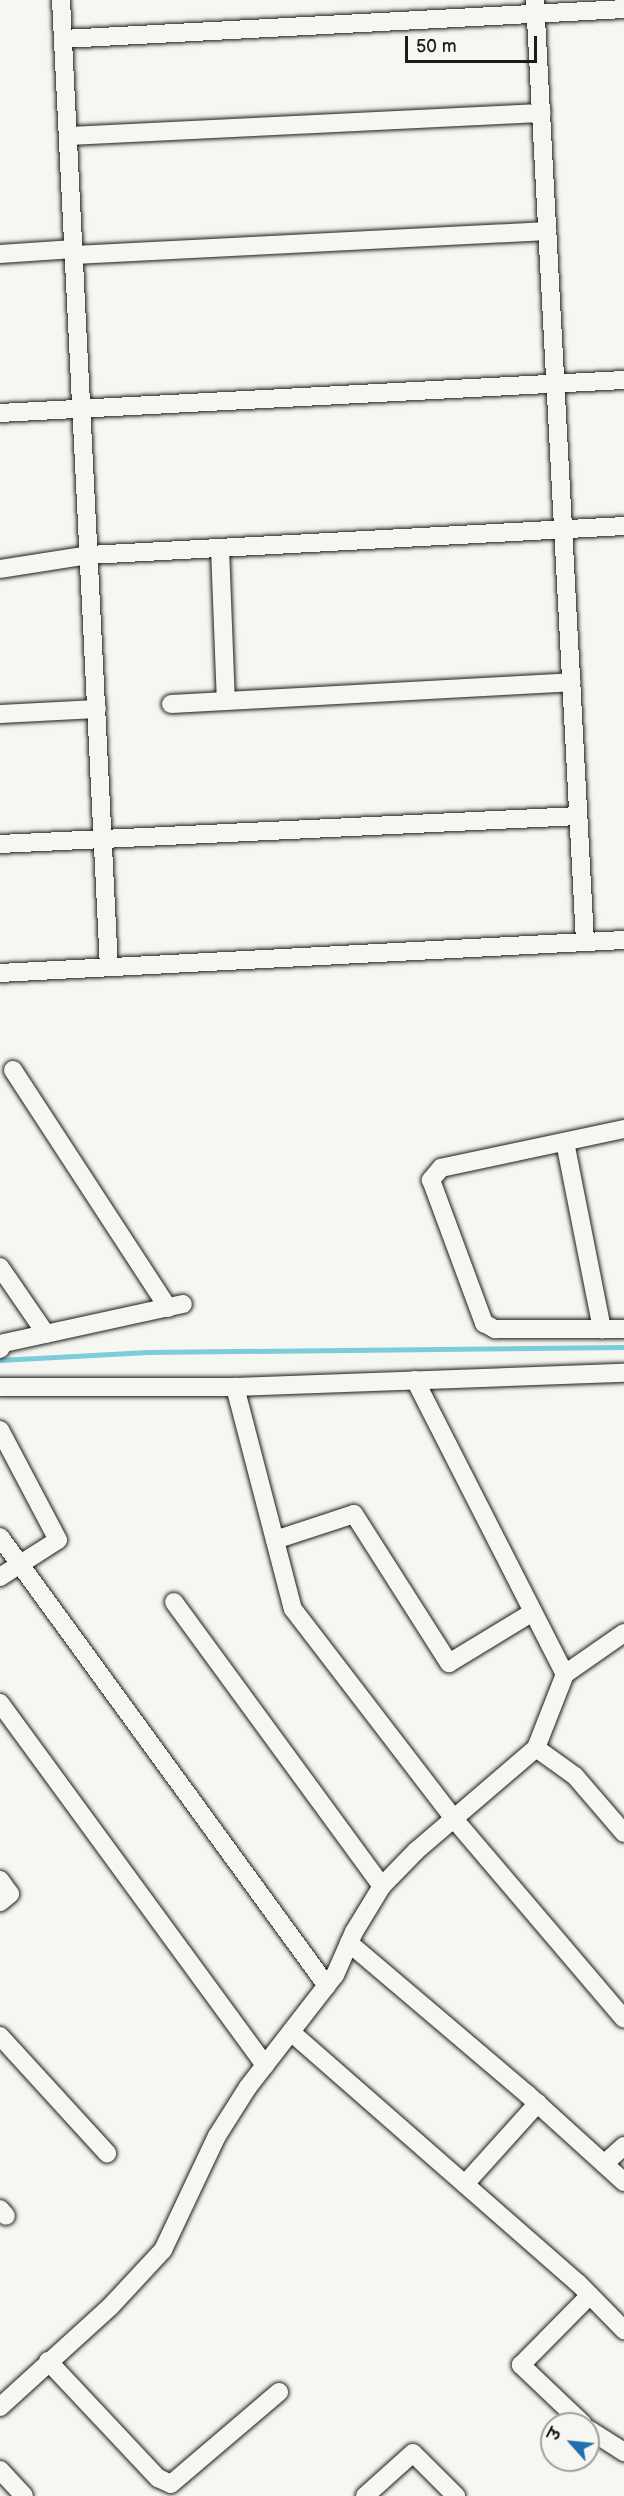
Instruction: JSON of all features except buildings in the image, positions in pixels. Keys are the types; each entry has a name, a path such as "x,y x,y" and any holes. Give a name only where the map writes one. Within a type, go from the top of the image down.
{"street":[{"path":"61,0 109,967"},
{"path":"63,39 535,7 624,9"},
{"path":"535,7 585,942"},
{"path":"68,136 541,113"},
{"path":"0,254 547,231"},
{"path":"0,412 624,380"},
{"path":"0,569 89,555 624,526"},
{"path":"220,548 226,701"},
{"path":"171,704 571,682"},
{"path":"0,714 97,709"},
{"path":"0,844 578,816"},
{"path":"0,973 624,940"},
{"path":"0,1348 4,1343 175,1306 13,1070"},
{"path":"624,1129 441,1168 431,1180 484,1323 495,1329 624,1329"},
{"path":"565,1142 602,1329"},
{"path":"0,1268 46,1334"},
{"path":"0,1387 235,1387 624,1373"},
{"path":"415,1380 565,1674"},
{"path":"235,1387 293,1608 454,1819 624,2019"},
{"path":"0,1431 58,1540 0,1577"},
{"path":"275,1540 354,1514 449,1663 533,1612"},
{"path":"0,1536 18,1564 327,1986"},
{"path":"174,1602 382,1886"},
{"path":"0,2407 110,2307 163,2250 217,2136 265,2065 327,1986 349,1942 382,1886 454,1819 536,1748 565,1674 624,1633"},
{"path":"0,1703 265,2065"},
{"path":"536,1748 575,1776 624,1833"},
{"path":"0,1880 10,1894 0,1902"},
{"path":"349,1942 538,2103 624,2182"},
{"path":"291,2032 590,2295 624,2330"},
{"path":"0,2036 107,2153"},
{"path":"465,2184 538,2103"},
{"path":"604,2164 624,2146"},
{"path":"570,2412 520,2365 590,2295"},
{"path":"48,2361 158,2478 171,2484 279,2392"},
{"path":"600,2437 624,2452"},
{"path":"365,2496 413,2453 456,2496"},
{"path":"0,2470 24,2496"}],"waterway":[{"path":"0,1360 148,1352 624,1347"}]}
